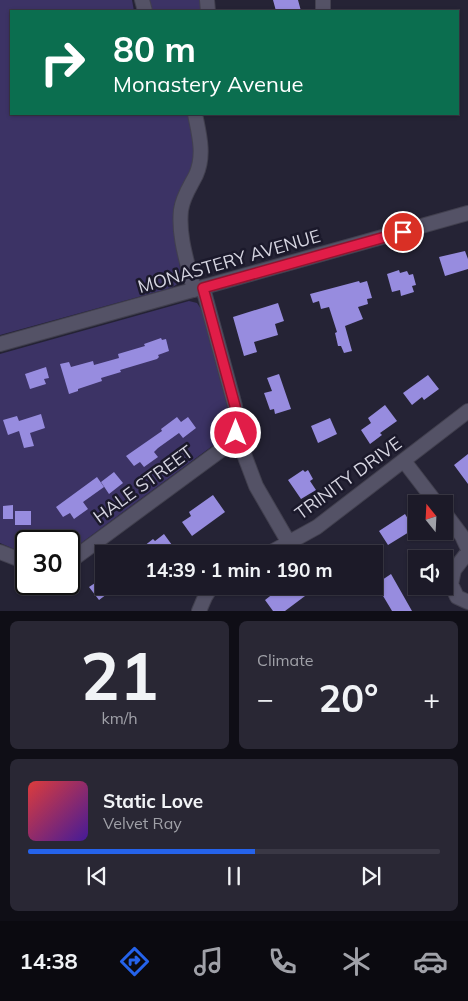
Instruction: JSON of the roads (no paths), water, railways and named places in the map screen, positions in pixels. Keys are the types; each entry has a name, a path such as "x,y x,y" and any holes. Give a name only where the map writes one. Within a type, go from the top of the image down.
{"street":[{"path":"195,115 201,156 196,175 183,200 180,225 182,241 199,289 235,406 238,424 236,433 256,486 289,543"},
{"name":"MONASTERY AVENUE","path":"0,344 468,213"},
{"name":"TRINITY DRIVE","path":"285,545 317,527 468,410"},
{"name":"HALE STREET","path":"80,554 221,450 236,433"},
{"path":"404,461 430,495"},
{"path":"453,524 462,536 468,550 454,570 451,584 457,597 468,602"},
{"path":"0,552 15,558"},
{"path":"199,611 206,595"}]}
